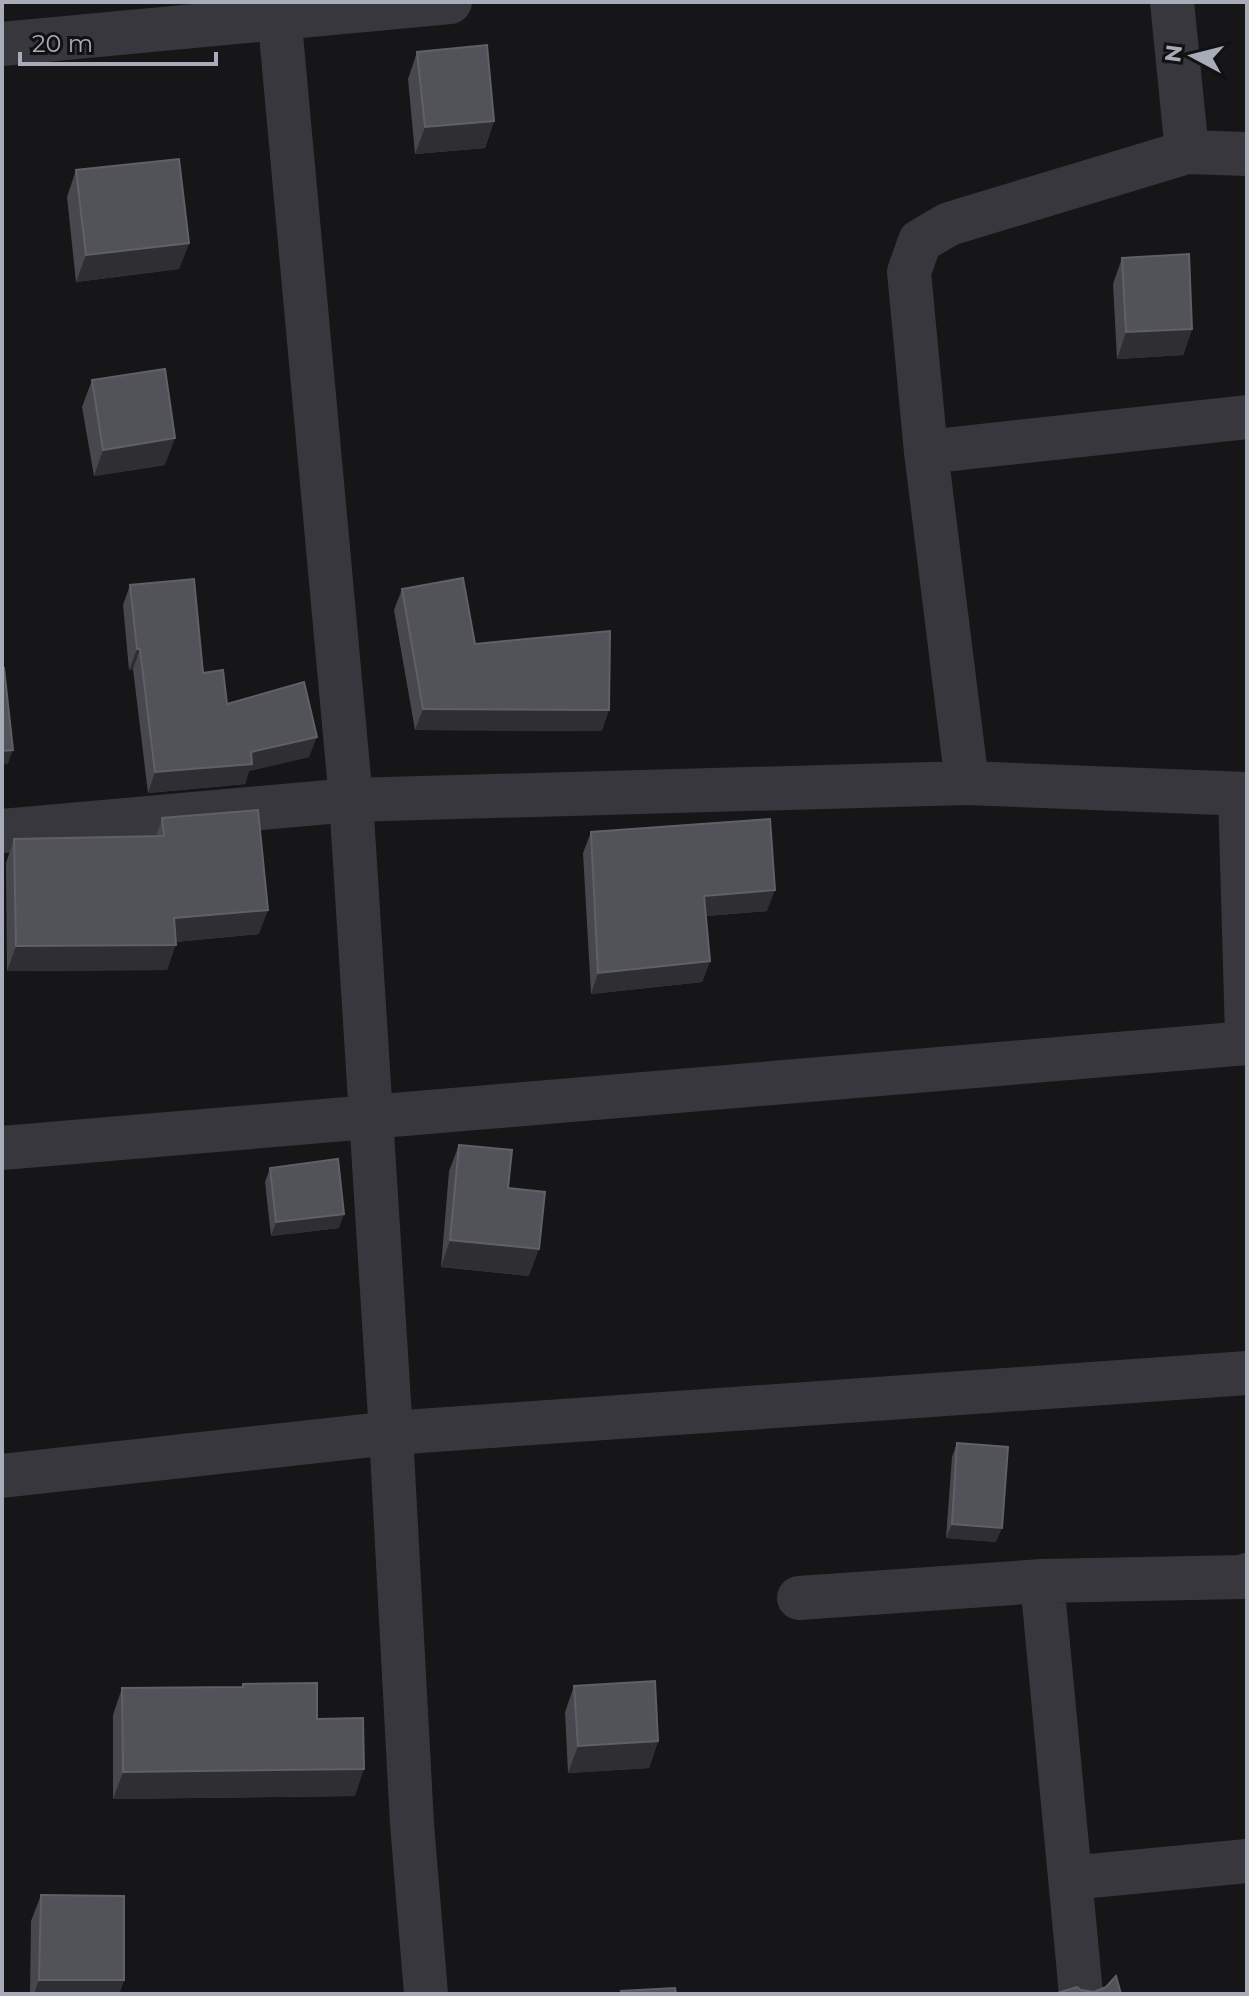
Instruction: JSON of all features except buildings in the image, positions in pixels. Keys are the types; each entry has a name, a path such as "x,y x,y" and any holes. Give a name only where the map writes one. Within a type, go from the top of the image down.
{"street":[{"path":"10,51 278,10 450,2"},
{"path":"1172,2 1187,152"},
{"path":"278,10 351,800 412,1824 426,1994"},
{"path":"967,783 926,452 909,272 920,241 949,224 1187,152 1247,154"},
{"path":"926,452 1247,417"},
{"path":"2,831 351,800 967,783 1243,794 1247,1034"},
{"path":"2,1148 1247,1043"},
{"path":"2,1476 391,1433 1247,1373"},
{"path":"799,1598 1042,1581 1247,1575"},
{"path":"1042,1581 1081,1994"},
{"path":"1070,1878 1247,1861"}]}
